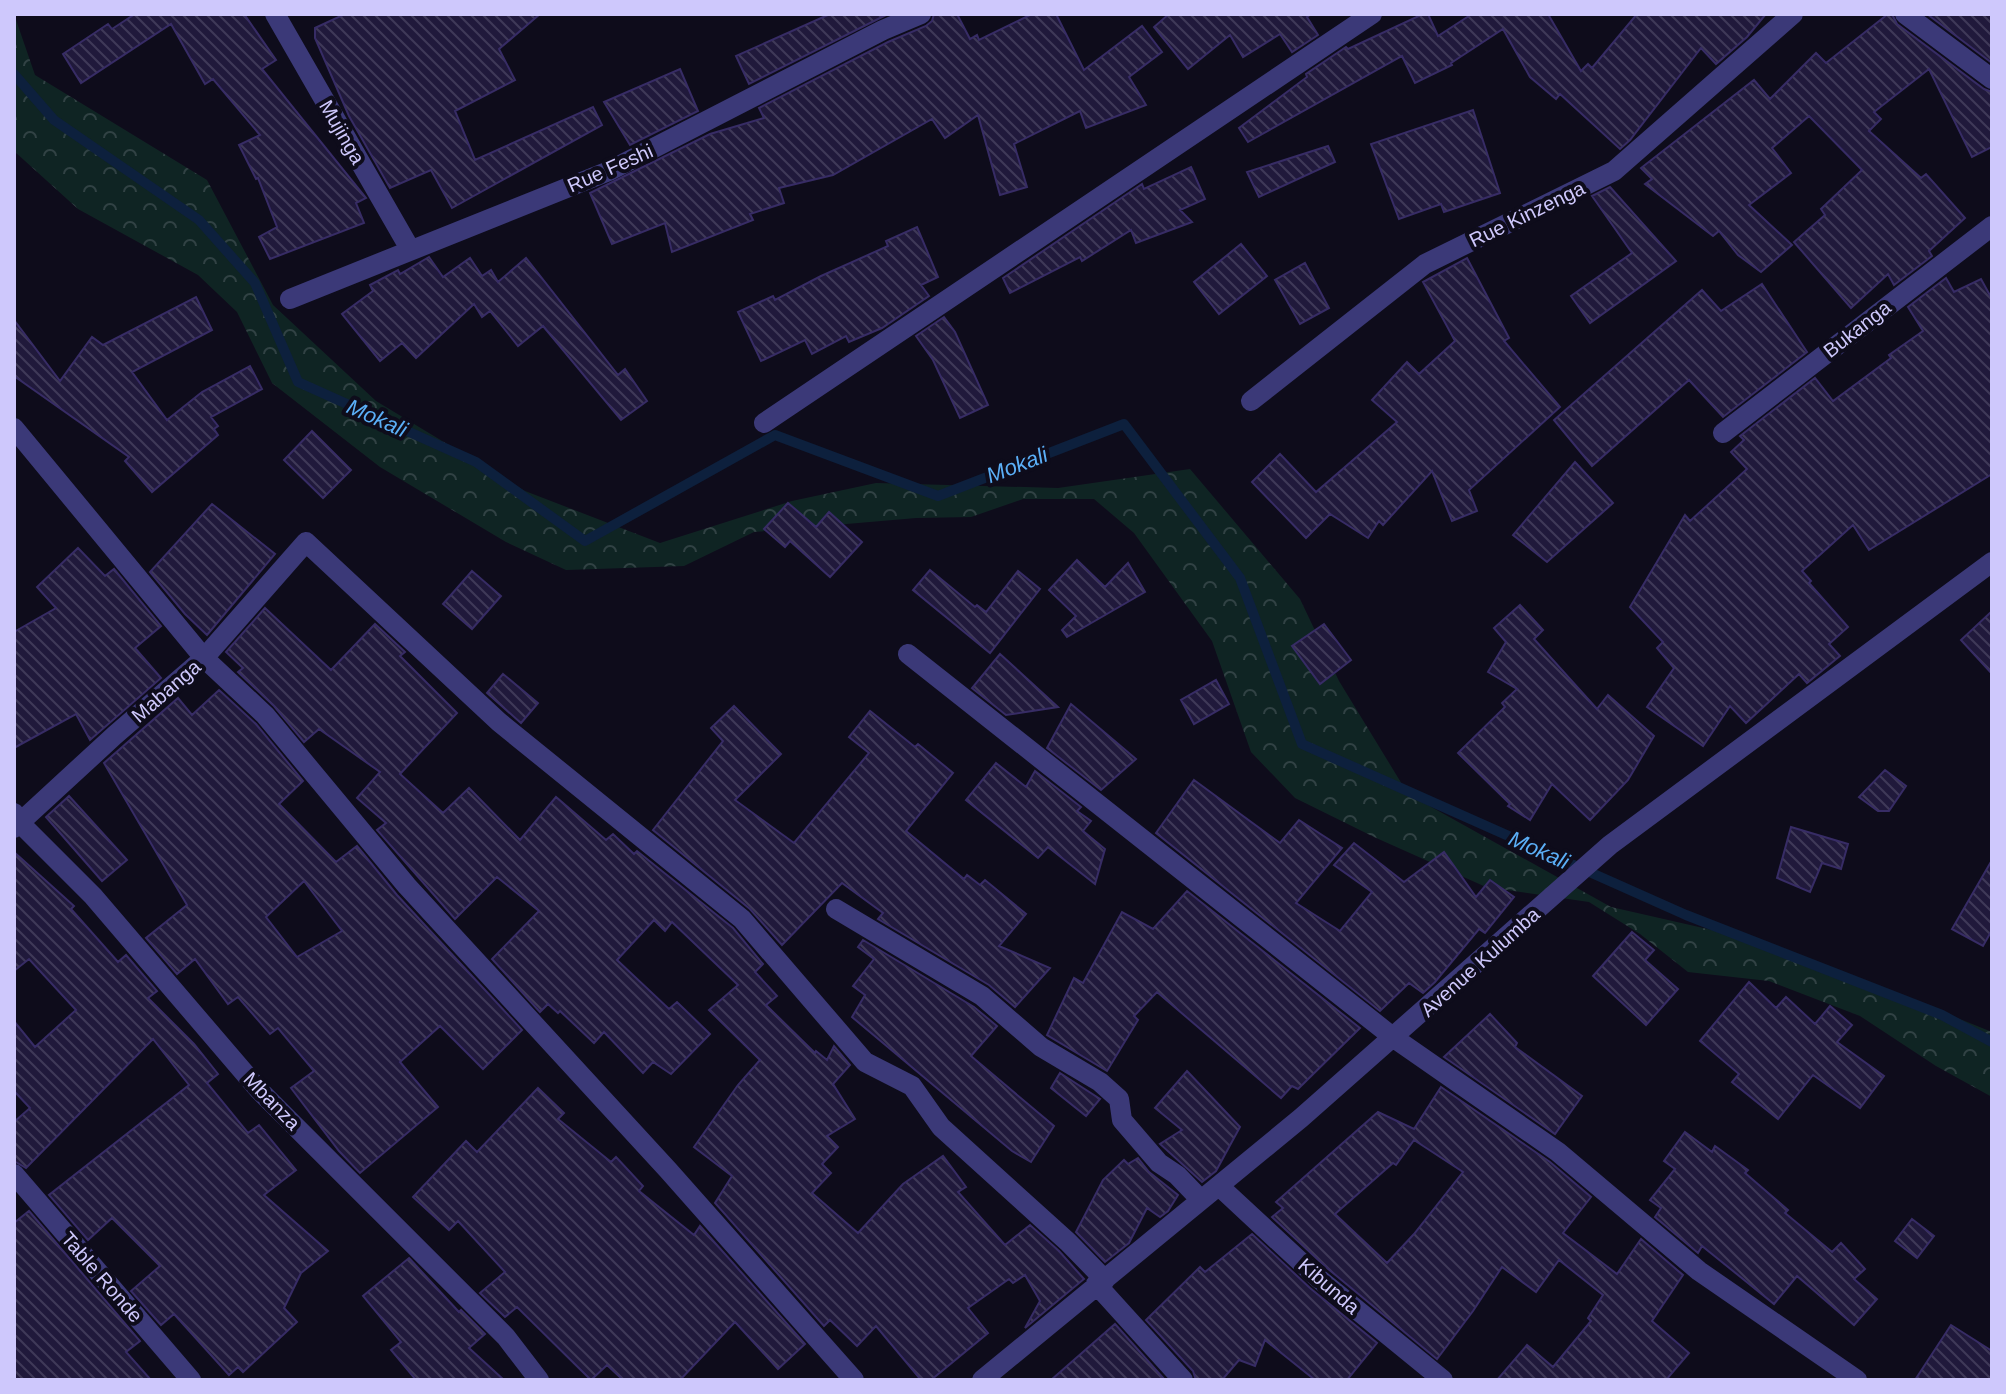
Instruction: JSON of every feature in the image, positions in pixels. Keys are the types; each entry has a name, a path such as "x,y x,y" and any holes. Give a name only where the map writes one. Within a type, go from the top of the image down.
{"street":[{"name":"Mujinga","path":"275,14 410,249"},
{"name":"Rue Feshi","path":"290,299 609,171 883,30 921,14"},
{"path":"764,423 1372,14"},
{"name":"Rue Kinzenga","path":"1251,401 1425,264 1614,171 1793,14"},
{"path":"1905,14 1992,79"},
{"name":"Bukanga","path":"1723,433 1992,226"},
{"path":"17,438 204,658 265,715 407,886 668,1170 854,1380"},
{"name":"Mabanga","path":"16,821 204,658 306,542 499,722 742,919 865,1062 912,1086 941,1127 1068,1242 1100,1282"},
{"name":"Avenue Kulumba","path":"982,1380 1394,1038 1490,949 1610,845 1992,562"},
{"path":"908,654 1394,1038 1558,1152 1699,1271 1857,1380"},
{"name":"Mbanza","path":"16,821 93,896 259,1090 506,1337 539,1380"},
{"path":"836,909 982,996 1041,1047 1100,1082 1119,1099 1122,1120 1159,1163 1177,1175 1201,1200"},
{"name":"Table Ronde","path":"14,1174 191,1380"},
{"name":"Kibunda","path":"1219,1186 1318,1278 1443,1380"},
{"path":"1100,1282 1183,1380"}],"green space":[{"path":"14,14 35,75 207,180 273,305 376,401 525,491 660,543 792,501 876,483 1058,488 1190,469 1300,599 1339,681 1408,794 1611,907 1712,930 1895,993 1992,1032 1992,1097 1936,1066 1860,1016 1769,981 1688,972 1640,934 1589,902 1486,887 1295,798 1251,752 1212,641 1134,533 1094,499 1023,499 971,517 916,518 754,532 684,566 566,570 506,542 380,467 272,383 237,312 198,275 78,209 14,151"}],"building":[{"path":"135,14 244,14 276,60 262,69 366,198 356,203 364,223 270,259 259,237 277,227 258,178 239,145 260,135 213,79 205,84 171,24 81,83 63,54 108,24 112,29"},
{"path":"345,14 540,14 499,49 515,80 455,111 475,160 593,107 602,125 452,208 431,170 390,188 349,116 315,38 315,28"},
{"path":"830,14 888,14 749,84 736,56"},
{"path":"934,14 957,14 970,39 977,35 979,40 1032,14 1056,14 1084,70 1142,26 1162,52 1129,77 1146,105 1086,128 1080,111 1014,144 1027,187 1000,195 978,115 945,138 932,119 833,175 779,188 784,203 750,214 753,220 672,252 665,223 612,244 590,193 710,134 764,118 759,108 926,26"},
{"path":"1169,14 1311,14 1307,17 1318,35 1292,52 1280,34 1243,57 1230,35 1188,69 1154,27"},
{"path":"1428,14 1438,36 1472,14 1548,14 1581,71 1588,64 1592,68 1637,14 1766,14 1747,37 1716,64 1701,48 1620,149 1560,94 1556,99 1530,77 1503,29 1452,65 1415,83 1402,56 1248,142 1239,128 1307,77 1306,74 1346,47 1348,49"},
{"path":"1892,14 1897,24 1992,92 1992,147 1972,157 1929,69 1874,112 1881,119 1869,131 1921,178 1926,174 1965,218 1929,251 1932,256 1894,285 1888,274 1851,308 1794,242 1825,215 1821,209 1862,170 1809,116 1772,148 1791,173 1749,205 1792,245 1761,272 1738,255 1719,231 1713,236 1645,184 1652,179 1641,168 1754,80 1770,99 1816,53 1826,63"},
{"path":"1927,14 1992,14 1992,63"},
{"path":"680,69 698,111 630,145 604,102"},
{"path":"1473,110 1500,193 1444,212 1441,204 1399,219 1371,144"},
{"path":"1328,146 1335,162 1259,197 1247,172"},
{"path":"1191,167 1205,199 1180,210 1192,222 1136,243 1131,230 1082,261 1080,257 1010,293 1003,278 1142,184 1144,189"},
{"path":"1610,187 1676,261 1590,323 1571,296 1632,253 1592,196"},
{"path":"917,227 938,277 921,285 929,296 882,328 849,342 846,336 812,354 805,340 761,361 738,312 773,296 775,300 888,246 886,241"},
{"path":"1241,244 1267,276 1219,314 1194,282"},
{"path":"429,257 443,277 470,258 482,276 491,270 498,282 526,258 618,375 625,369 647,401 621,420 543,326 518,346 490,311 482,317 474,304 416,358 402,343 380,361 342,314 373,291 370,285 398,270 400,274"},
{"path":"1467,258 1509,338 1504,341 1560,407 1469,490 1477,511 1452,521 1432,471 1383,525 1379,521 1368,538 1330,514 1306,538 1252,482 1280,454 1316,492 1397,422 1372,400 1407,362 1419,374 1455,341 1423,282"},
{"path":"1305,263 1329,308 1300,324 1275,280"},
{"path":"1946,278 1954,292 1981,279 1992,299 1992,474 1869,550 1853,525 1802,571 1848,627 1829,644 1840,656 1807,683 1799,674 1746,723 1730,706 1703,746 1647,707 1674,668 1657,648 1663,642 1630,607 1685,515 1690,521 1747,469 1731,452 1744,440 1740,436 1815,378 1833,401 1891,358 1889,355 1923,331 1908,307"},
{"path":"1762,284 1807,352 1723,417 1689,380 1592,466 1554,420 1702,290 1721,311"},
{"path":"196,297 212,330 132,372 167,420 202,392 250,366 262,389 211,417 218,426 214,429 218,435 152,492 125,461 129,457 14,376 14,320 60,381 92,337 103,345"},
{"path":"944,317 955,332 988,405 960,418 933,360 916,336"},
{"path":"312,431 351,470 323,498 284,460"},
{"path":"1575,462 1613,503 1547,562 1513,535"},
{"path":"788,503 816,527 829,512 862,542 830,577 790,541 785,547 764,529"},
{"path":"212,504 275,554 207,635 150,572"},
{"path":"78,548 105,576 114,569 161,626 135,648 161,678 90,740 76,714 14,748 14,632 56,608 37,587"},
{"path":"1077,560 1105,587 1128,563 1145,592 1067,637 1062,630 1076,616 1049,590"},
{"path":"930,570 975,607 977,605 986,612 1018,571 1040,589 990,653 913,590"},
{"path":"472,571 501,596 472,629 443,604"},
{"path":"1520,605 1543,630 1534,639 1597,709 1608,695 1654,736 1628,780 1590,820 1552,784 1530,820 1508,806 1510,804 1458,753 1505,707 1502,703 1517,689 1488,672 1506,642 1494,628"},
{"path":"265,608 331,670 375,624 405,652 400,656 457,713 400,774 443,813 469,788 520,840 556,797 606,840 613,834 634,854 637,851 733,928 763,964 755,972 777,996 766,1005 815,1053 827,1060 834,1046 850,1065 833,1084 855,1119 827,1136 838,1147 822,1164 831,1173 812,1193 858,1233 903,1184 943,1156 966,1187 958,1192 1005,1245 1030,1225 1084,1279 1025,1328 1040,1301 1025,1275 1013,1283 1009,1279 968,1308 988,1333 931,1380 921,1380 876,1326 857,1346 830,1320 824,1326 715,1203 732,1176 694,1147 738,1085 760,1060 709,1010 738,985 672,922 665,931 654,920 617,960 669,1009 677,1002 710,1034 671,1074 653,1062 643,1073 604,1032 594,1043 560,1011 558,1013 548,1004 540,1012 492,959 539,911 497,877 455,919 377,830 386,823 357,798 380,772 319,729 304,742 274,706 238,672 243,668 226,652"},
{"path":"1992,611 1992,674 1961,640"},
{"path":"1324,624 1351,660 1320,684 1292,646"},
{"path":"1000,654 1058,707 1006,715 972,688"},
{"path":"503,674 538,703 521,723 487,693"},
{"path":"1216,680 1229,704 1194,724 1181,700"},
{"path":"219,690 256,724 303,781 279,804 336,862 357,846 397,895 522,1030 483,1069 440,1026 400,1062 438,1107 360,1173 339,1151 291,1088 314,1071 278,1028 270,1034 238,997 228,1004 195,959 177,974 146,938 187,905 104,763 178,698 192,715","holes":["304,881 342,931 297,957 266,917"]},
{"path":"1071,704 1136,759 1101,790 1047,748"},
{"path":"734,706 781,754 735,800 794,843 869,753 849,737 870,711 953,773 906,831 964,879 967,875 980,885 985,880 1026,914 999,946 1050,968 1015,1007 989,985 878,919 883,913 842,883 782,945 750,909 653,830 723,741 711,728"},
{"path":"996,763 1026,787 1035,771 1081,807 1077,811 1091,821 1083,831 1105,849 1095,884 1048,847 1038,858 966,800"},
{"path":"1885,770 1906,786 1889,811 1878,811 1859,797"},
{"path":"1194,780 1280,843 1299,820 1342,848 1296,903 1340,931 1372,892 1334,865 1354,843 1404,882 1444,852 1476,897 1490,880 1514,897 1485,933 1479,929 1423,993 1409,983 1380,1011 1156,833"},
{"path":"69,796 127,860 102,881 46,817"},
{"path":"1791,827 1848,844 1841,869 1822,863 1810,892 1777,878"},
{"path":"14,852 74,906 71,909 118,962 126,955 157,991 148,998 194,1044 218,1074 207,1083 248,1133 259,1125 296,1170 264,1195 328,1251 301,1273 284,1308 297,1322 243,1372 238,1367 229,1375 174,1314 161,1325 131,1291 160,1266 112,1218 88,1240 49,1195 189,1085 153,1039 26,1168 14,1161 14,1122 30,1108 14,1091 14,1021 35,1047 76,1010 29,959 14,971"},
{"path":"1992,860 1992,930 1983,946 1952,929"},
{"path":"1187,891 1360,1028 1298,1089 1292,1086 1281,1098 1157,992 1134,1016 1138,1020 1107,1071 1047,1035 1074,978 1083,983 1122,912 1153,929"},
{"path":"1632,932 1654,950 1645,960 1678,989 1646,1025 1593,976"},
{"path":"863,940 974,1007 997,1026 971,1056 1054,1126 1031,1162 1012,1151 852,1017 865,995 853,986 874,959 858,947"},
{"path":"1749,982 1776,1008 1786,997 1815,1024 1830,1006 1852,1025 1837,1042 1884,1076 1860,1108 1813,1075 1778,1119 1732,1082 1739,1074 1700,1041"},
{"path":"1490,1014 1517,1043 1515,1047 1582,1096 1555,1134 1444,1057"},
{"path":"1187,1071 1240,1127 1216,1171 1202,1182 1160,1144 1182,1130 1155,1108"},
{"path":"1060,1073 1100,1099 1086,1116 1051,1088"},
{"path":"1441,1087 1550,1162 1591,1197 1563,1233 1617,1274 1641,1239 1683,1275 1652,1321 1689,1353 1666,1380 1497,1380 1527,1345 1553,1367 1591,1321 1588,1318 1603,1295 1559,1260 1536,1292 1502,1267 1437,1359 1327,1268 1272,1217 1283,1208 1276,1202 1378,1112 1414,1129","holes":["1414,1140 1463,1172 1387,1263 1335,1214 1393,1163 1396,1165"]},
{"path":"538,1088 564,1113 558,1119 611,1162 616,1157 643,1186 639,1191 694,1235 700,1226 805,1344 778,1369 735,1322 680,1380 623,1380 607,1365 591,1380 517,1307 505,1317 480,1293 505,1272 458,1221 449,1230 413,1197 466,1141 477,1152"},
{"path":"1685,1132 1712,1152 1715,1146 1748,1170 1745,1173 1788,1210 1785,1213 1832,1252 1841,1243 1865,1269 1854,1279 1877,1299 1854,1325 1797,1276 1774,1304 1702,1246 1698,1253 1655,1217 1661,1208 1650,1200 1675,1169 1664,1161"},
{"path":"1138,1158 1149,1172 1178,1195 1160,1217 1147,1208 1129,1243 1105,1262 1076,1232 1103,1180 1124,1160 1128,1164"},
{"path":"29,1211 140,1341 126,1352 151,1380 14,1380 14,1223"},
{"path":"1912,1219 1934,1236 1917,1258 1895,1241"},
{"path":"1252,1234 1310,1288 1377,1343 1347,1380 1315,1380 1265,1340 1255,1366 1239,1360 1222,1380 1196,1380 1193,1371 1146,1320 1200,1267 1205,1272"},
{"path":"409,1258 459,1312 461,1310 485,1334 469,1348 504,1380 416,1380 391,1350 401,1342 363,1296"},
{"path":"1115,1324 1165,1380 1051,1380"},
{"path":"1951,1325 1992,1351 1992,1380 1915,1380"}],"waterway":[{"name":"Mokali","path":"14,74 54,120 199,220 255,283 298,382 476,462 585,541 775,435 938,496 1124,424 1240,578 1302,744 1686,915 1942,1015 1992,1042"}]}
